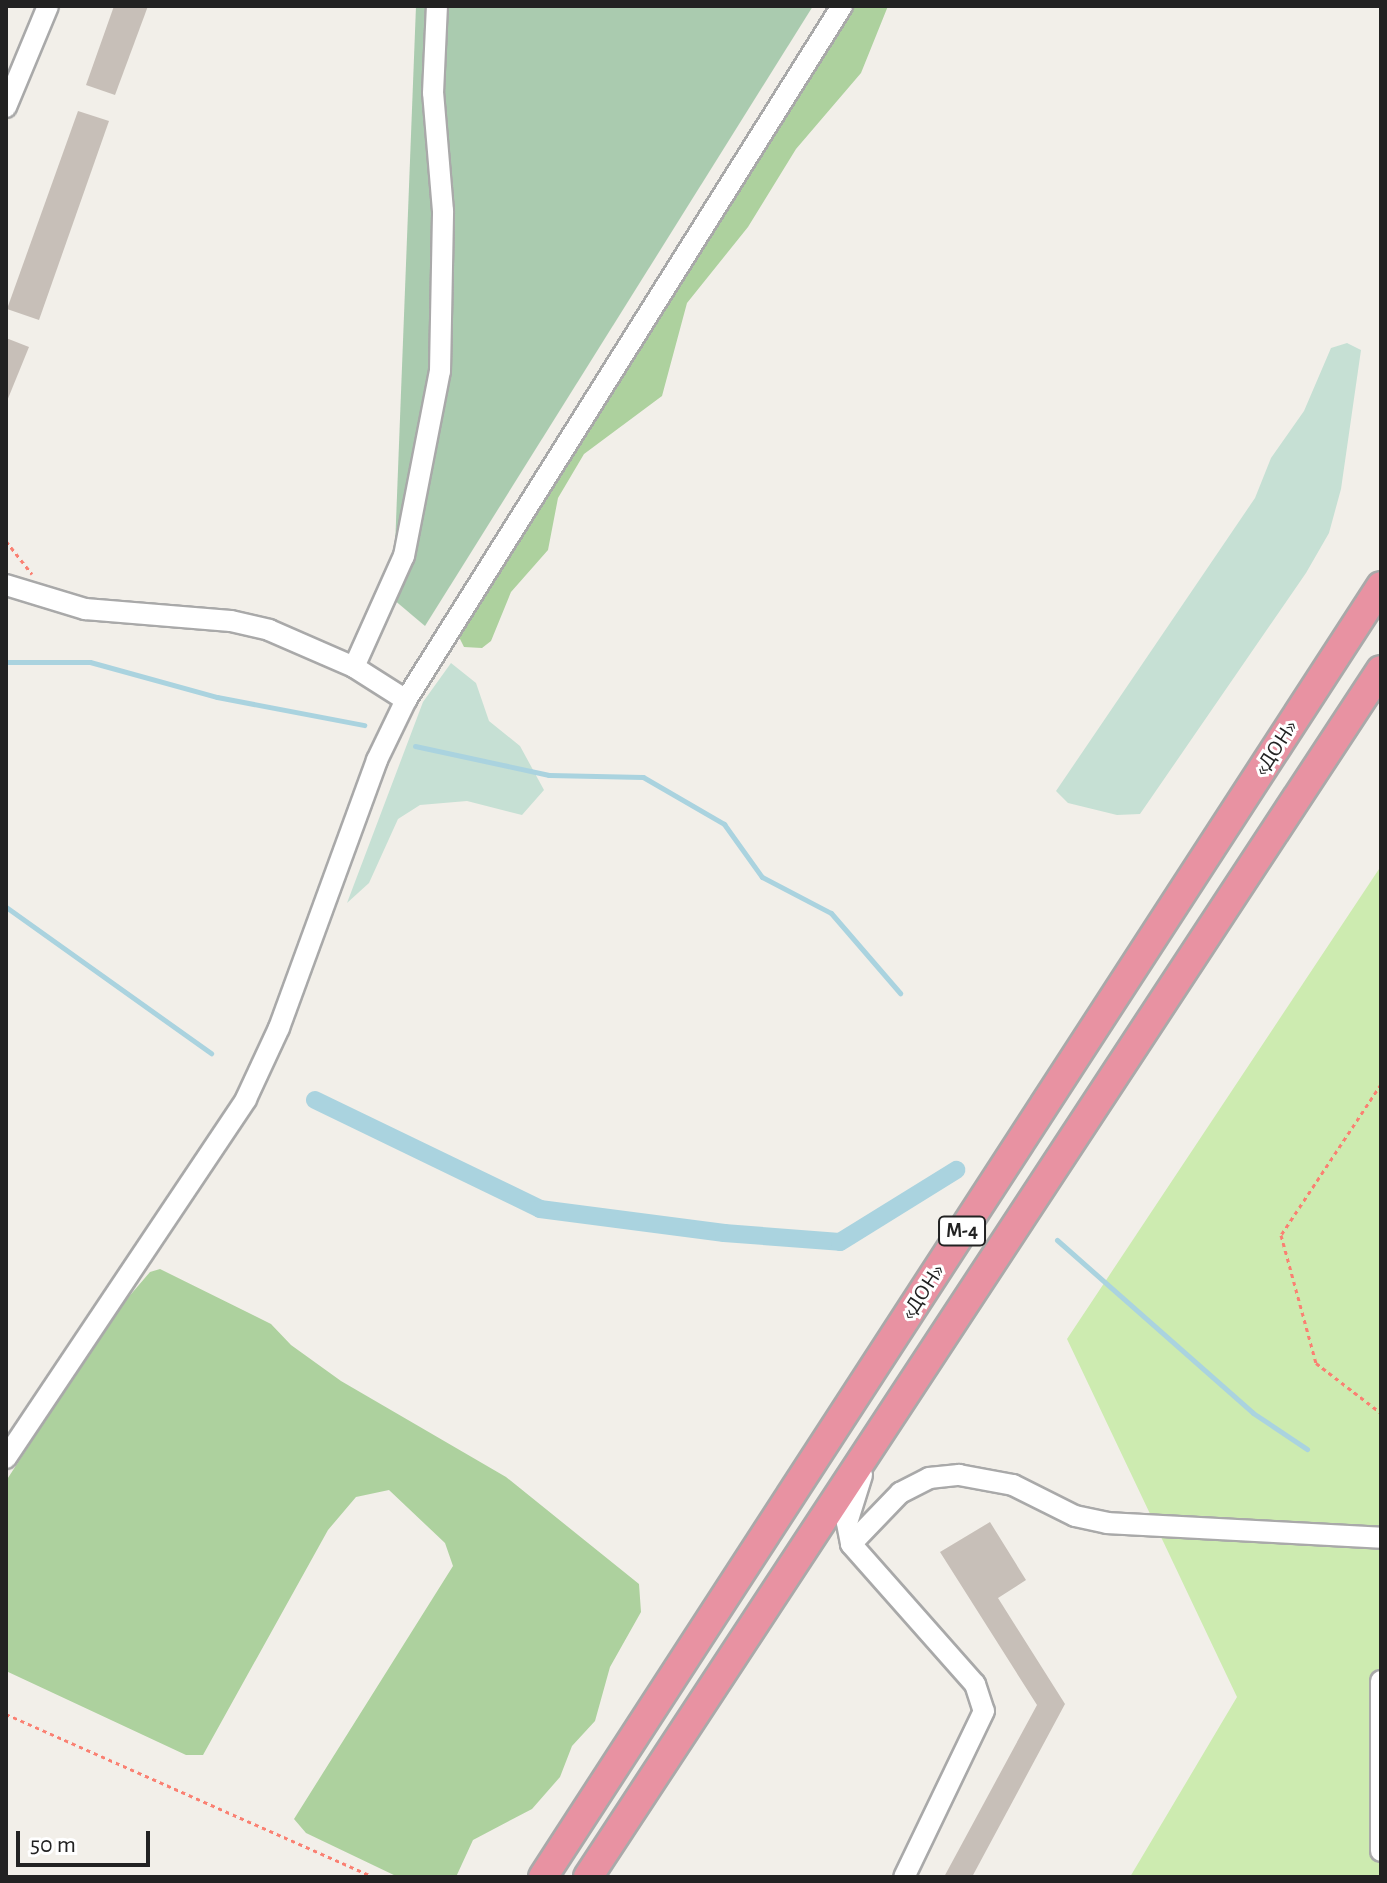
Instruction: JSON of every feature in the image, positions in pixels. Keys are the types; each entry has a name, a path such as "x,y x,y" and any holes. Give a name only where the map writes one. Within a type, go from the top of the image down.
{"highway":[{"name":"«ДОН»","path":"543,1877 1381,586"},
{"name":"«ДОН»","path":"588,1877 1381,670"}],"street":[{"path":"6,107 48,6"},
{"path":"354,667 404,556 440,371 443,211 433,93 437,6"},
{"path":"6,1458 246,1099 279,1028 377,760 406,700 842,6"},
{"path":"6,585 85,609 231,621 269,630 354,667 406,700"},
{"path":"881,1427 849,1508 851,1544 982,1695 978,1729 904,1877"},
{"path":"851,1544 900,1493 929,1478 959,1475 1013,1485 1075,1516 1107,1523 1381,1538"},
{"path":"1381,1681 1381,1851"}],"path":[{"path":"1381,1084 1281,1235 1316,1363 1381,1413"},
{"path":"6,1714 373,1877"}],"green space":[{"path":"416,6 813,6 425,626 393,599"},
{"path":"850,6 888,6 861,73 796,149 748,227 687,303 662,396 584,454 558,498 548,550 511,592 491,641 482,648 464,647 456,631"},
{"path":"1347,343 1361,350 1341,489 1329,533 1306,573 1140,814 1117,815 1068,803 1056,791 1255,498 1271,458 1304,411 1331,348"},
{"path":"451,663 476,683 489,721 520,746 544,790 522,815 467,801 420,805 398,819 369,883 347,903 423,702"},
{"path":"1381,866 1381,1877 1130,1877 1237,1697 1067,1339"},
{"path":"160,1269 271,1324 291,1345 341,1381 506,1477 639,1584 641,1612 610,1667 595,1721 572,1746 560,1777 532,1809 473,1840 456,1877 398,1877 306,1833 294,1819 453,1566 445,1543 389,1490 356,1497 328,1530 203,1755 186,1755 6,1671 6,1481 114,1314 150,1272"}],"building":[{"path":"114,6 148,6 115,95 86,85"},
{"path":"78,111 109,121 39,320 7,309"},
{"path":"6,338 29,347 7,401 6,401"},
{"path":"990,1522 1026,1580 998,1598 1065,1704 972,1877 944,1877 1037,1705 940,1552"}],"waterway":[{"path":"6,662 90,662 217,697 364,725"},
{"path":"415,746 549,775 643,777 724,824 762,877 831,913 900,993"},
{"path":"6,907 211,1053"},
{"path":"315,1100 540,1209 724,1233 840,1242 956,1170"},
{"path":"1057,1240 1253,1413 1307,1449"}]}
